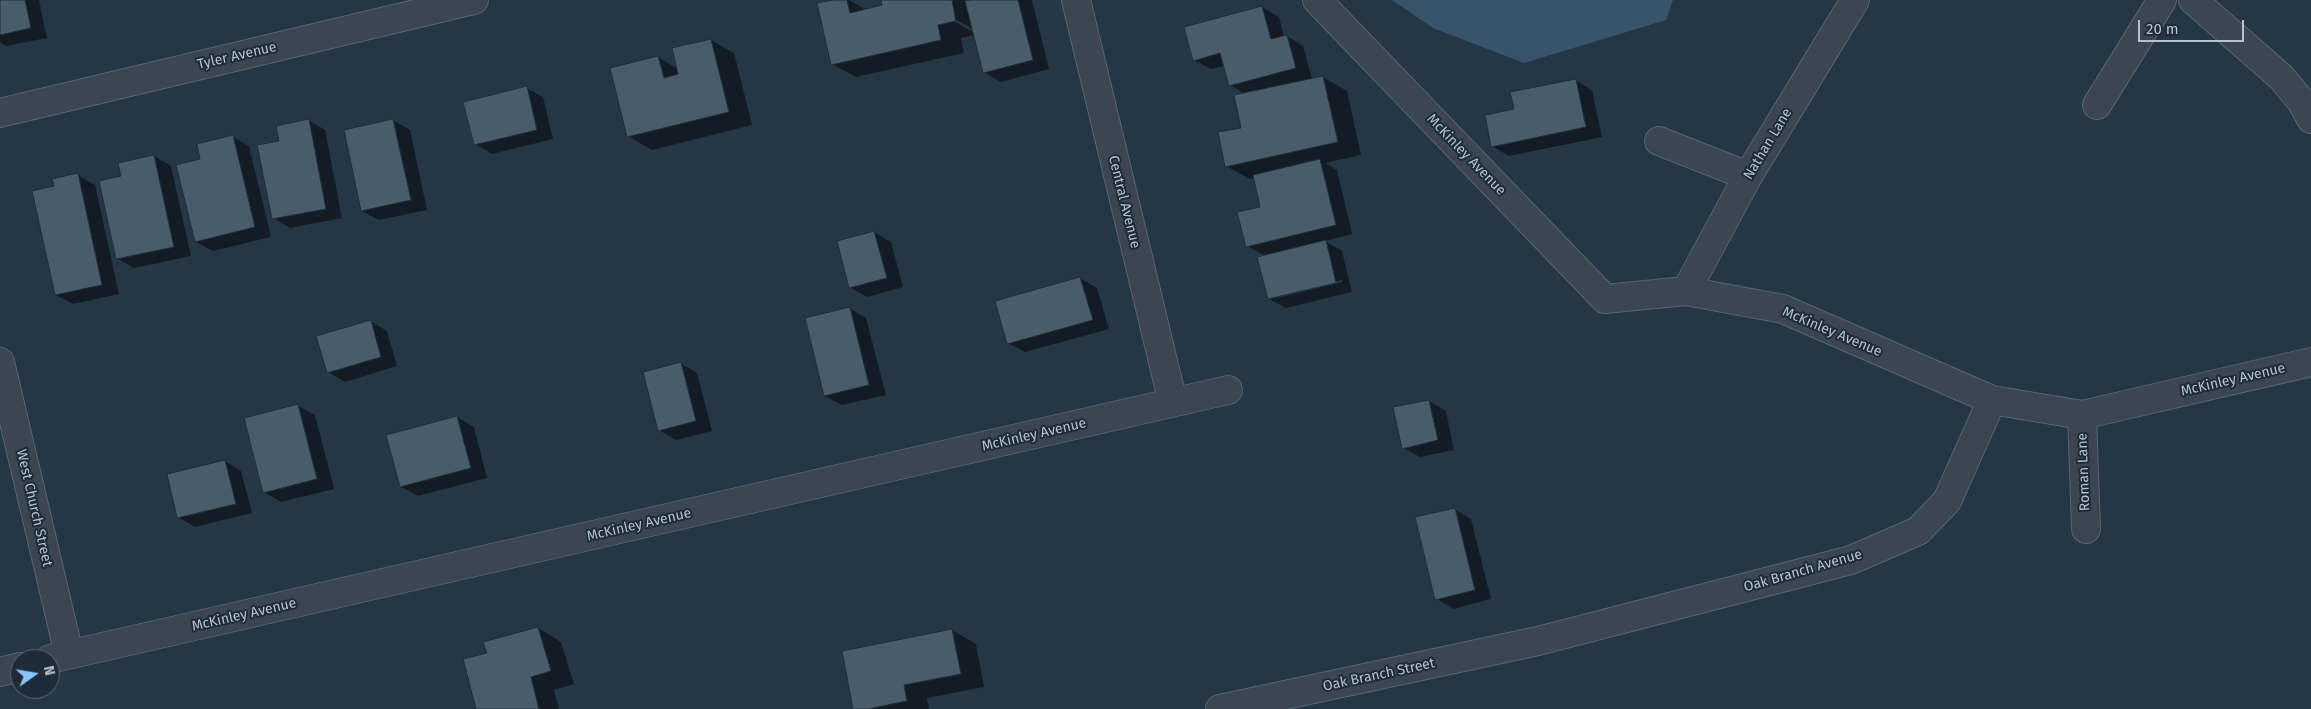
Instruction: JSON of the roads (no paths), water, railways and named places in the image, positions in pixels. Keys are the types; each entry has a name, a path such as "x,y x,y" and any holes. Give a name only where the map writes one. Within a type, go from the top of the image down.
{"street":[{"name":"Tyler Avenue","path":"0,113 474,0"},
{"name":"Central Avenue","path":"1076,0 1173,403"},
{"name":"McKinley Avenue","path":"1317,0 1605,299 1686,291 1783,309 1992,400 2082,415 2311,362"},
{"name":"Nathan Lane","path":"1686,291 1748,176 1855,0"},
{"path":"2097,105 2162,0"},
{"path":"2193,0 2281,77 2301,101 2311,119"},
{"path":"1659,141 1748,176"},
{"name":"West Church Street","path":"0,362 57,649"},
{"name":"McKinley Avenue","path":"60,657 1228,390"},
{"name":"Oak Branch Avenue","path":"1538,641 1852,560 1918,531 1947,501 1992,400"},
{"name":"Roman Lane","path":"2082,415 2086,529"},
{"name":"Oak Branch Street","path":"1220,709 1538,641"}],"water":[{"path":"1392,0 1673,0 1666,20 1524,63 1433,28"}]}
